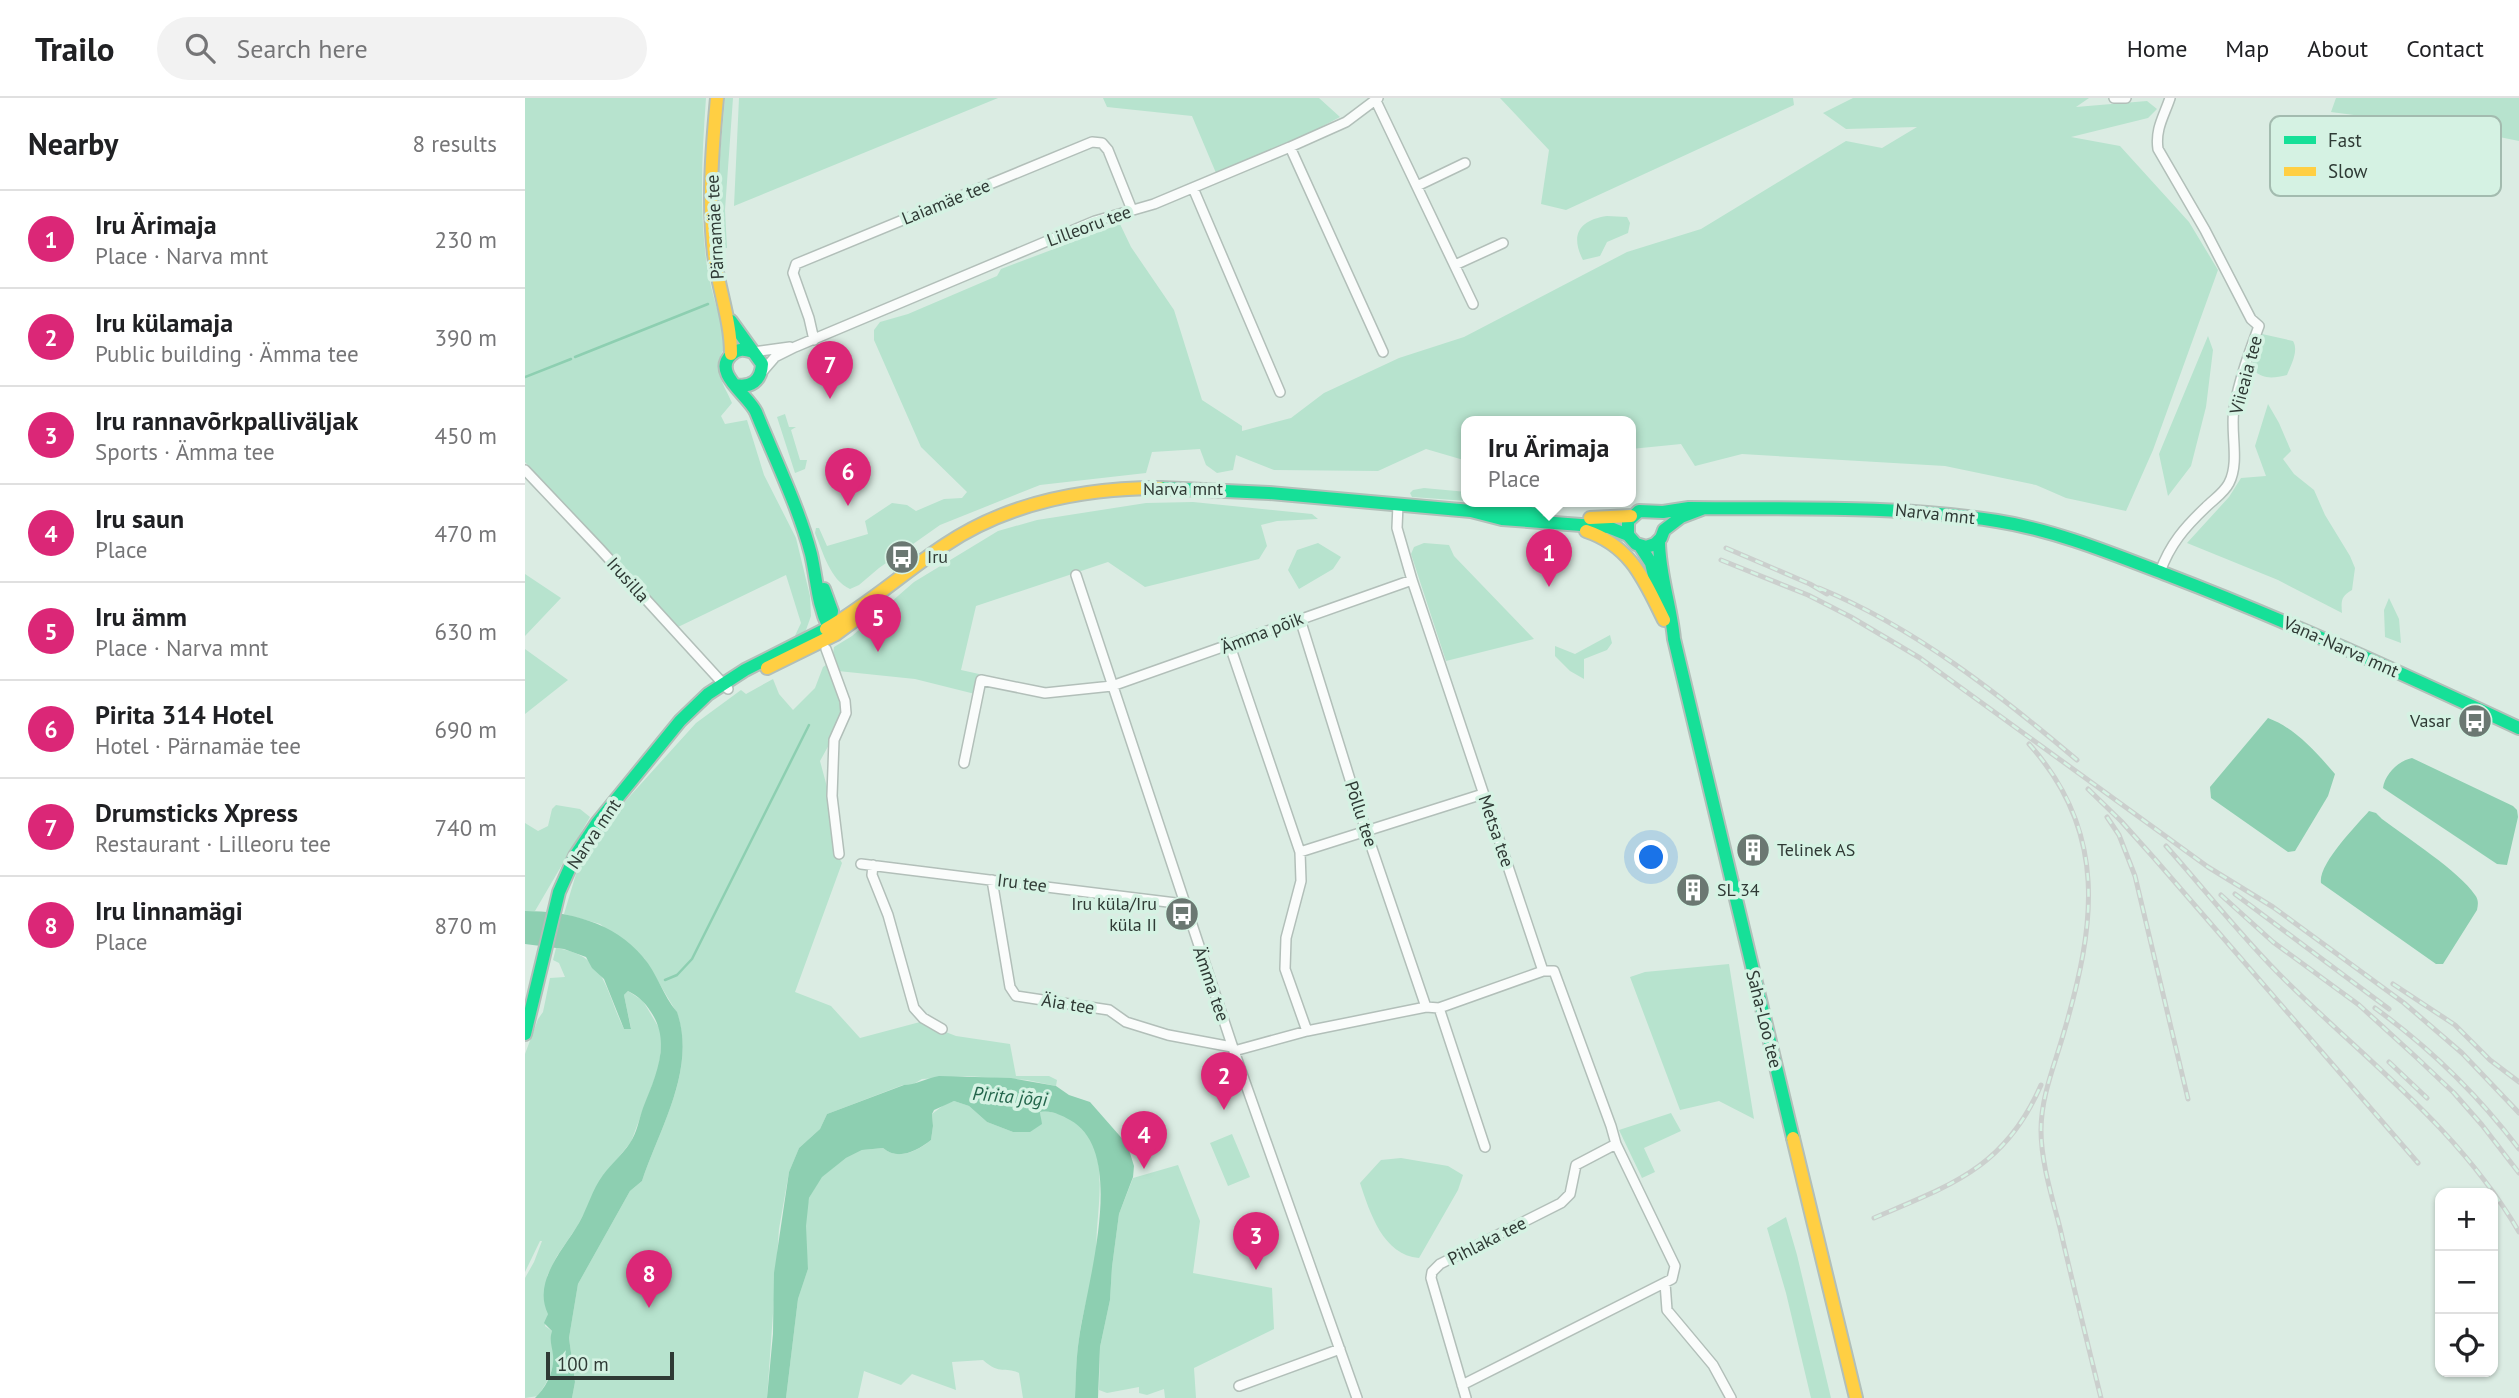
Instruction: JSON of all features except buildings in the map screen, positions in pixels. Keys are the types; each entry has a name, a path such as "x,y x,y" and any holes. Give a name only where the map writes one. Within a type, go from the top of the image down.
{"main road":[{"name":"Pärnamäe tee","path":"717,98 712,153 711,223 731,354"},
{"path":"724,309 741,337 759,357 758,383 774,457"},
{"path":"753,352 741,349 731,354 725,370 730,381 752,404 774,457 832,611 827,639"},
{"path":"734,384 745,387 758,383"},
{"name":"Narva mnt","path":"525,1034 559,890 584,842 603,814 696,705 795,645 827,639 879,592 963,533 990,519 1031,504 1088,493 1153,488 1229,489 1471,511 1504,509 1556,516 1610,518 1631,516 1644,509 1655,512 1689,508 1851,508 1951,514 2052,534 2160,572"},
{"name":"Narva mnt","path":"1471,511 1502,519 1608,527 1628,535 1640,546 1651,546 1681,517 1702,509"},
{"path":"1655,512 1662,520 1662,536"},
{"path":"1628,535 1627,526 1631,516"},
{"path":"1538,522 1595,533 1619,546 1636,566 1664,620"},
{"name":"Saha-Loo tee","path":"1662,536 1659,555 1672,613 1674,639 1856,1398"},
{"name":"Saha-Loo tee","path":"1640,546 1651,563 1664,620 1674,639"},
{"path":"811,556 827,639"},
{"name":"Narva mnt","path":"725,686 827,639 851,625 913,569"},
{"name":"Vana-Narva mnt","path":"2160,572 2309,631 2519,728"},
{"path":"795,645 807,636 815,624 815,586"},
{"path":"826,595 832,603 847,607 879,592"}],"street":[{"path":"2114,98 2126,98"},
{"name":"Viieaia tee","path":"2160,572 2180,533 2229,484 2234,461 2234,410 2242,374 2259,326 2251,319 2205,229 2158,149 2158,126 2169,98"},
{"path":"1377,99 1473,304"},
{"name":"Lilleoru tee","path":"758,383 775,357 795,347 1095,221 1193,188 1290,147 1346,122 1377,99"},
{"name":"Laiamäe tee","path":"814,340 793,273 796,264 1079,148 1097,142 1102,143 1108,150 1132,210"},
{"path":"1290,147 1383,352"},
{"path":"1417,187 1465,163"},
{"path":"1193,188 1280,392"},
{"path":"1455,265 1503,243"},
{"name":"Lilleoru tee","path":"753,352 795,347"},
{"name":"Irusilla","path":"526,472 725,686"},
{"name":"Metsa tee","path":"1398,504 1397,528 1412,580 1543,971 1554,971 1616,1144 1675,1266 1672,1279 1665,1283 1667,1310 1713,1365 1731,1398"},
{"name":"Ämma tee","path":"1076,575 1233,1049 1357,1398"},
{"name":"Ämma põik","path":"964,763 981,680 1045,693 1112,686 1412,580"},
{"name":"Põllu tee","path":"1300,619 1366,831 1426,1007"},
{"path":"827,639 846,713 834,740 832,796 839,854"},
{"path":"1230,646 1300,852 1301,881 1286,938 1285,969 1307,1031"},
{"path":"1300,852 1483,794"},
{"name":"Iru tee","path":"861,864 1184,904"},
{"path":"873,865 872,875 888,915 914,1007 923,1018 942,1029"},
{"name":"Äia tee","path":"992,880 1010,987 1016,996 1109,1010 1126,1022 1168,1035 1233,1049 1426,1007 1439,1008 1543,971"},
{"path":"1439,1008 1485,1147"},
{"name":"Pihlaka tee","path":"1466,1398 1431,1272 1440,1264 1561,1203 1570,1194 1576,1165 1616,1144"},
{"path":"1462,1385 1665,1283"},
{"path":"1239,1386 1340,1349"}],"shaded area":[{"path":"525,98 706,98 702,182 704,245 711,286 728,344 719,359 719,373 732,403 721,416 725,424 747,420 764,475 796,538 810,596 811,616 806,630 793,640 801,623 786,575 678,627 525,462"},
{"path":"725,98 733,98 725,210 727,248 720,248 717,189"},
{"path":"739,98 998,98 734,206"},
{"path":"1103,98 1319,98 1340,117 1287,145 1216,173 1192,116 1107,107"},
{"path":"1500,98 1793,98 1794,105 1566,210 1541,204 1549,150"},
{"path":"1853,98 2089,98 2076,107 2147,101 2157,109 2148,118 2071,137 2120,146 2189,222 2218,270 2153,450 2126,511 2066,498 2036,485 1945,466 1742,454 1695,466 1681,444 1636,448 1636,416 1461,416 1461,459 1426,449 1378,471 1274,470 1236,455 1233,470 1217,473 1206,465 1200,449 1152,452 1146,473 1040,485 940,525 850,589 837,579 824,557 815,533 816,528 819,528 827,546 868,534 865,521 892,503 907,505 916,511 944,499 962,498 967,492 921,447 874,340 874,330 880,322 908,314 997,276 1001,269 1120,224 1131,247 1174,310 1202,400 1242,426 1242,431 1291,418 1324,393 1399,358 1464,337 1627,252 1701,229 1846,141 1882,148 1917,127 1846,129 1823,113"},
{"path":"2336,98 2519,98 2519,141 2501,137 2501,116 2361,116 2331,112"},
{"path":"1607,216 1627,217 1630,223 1628,233 1607,242 1600,256 1583,260 1577,243 1580,230 1590,221"},
{"path":"2262,334 2293,341 2295,354 2287,375 2269,377 2253,370 2252,364"},
{"path":"2208,336 2213,350 2206,407 2191,466 2168,496 2159,454"},
{"path":"2268,404 2291,451 2283,459 2294,474 2314,490 2355,568 2352,590 2342,599 2342,613 2278,580 2187,543 2229,497 2241,478 2266,476 2255,446"},
{"path":"785,414 789,427 796,427 791,430 800,460 807,460 805,469 795,473 777,417"},
{"path":"1424,488 1461,491 1461,501 1412,497 1410,493"},
{"path":"1193,502 1312,514 1318,519 1277,521 1261,525 1267,546 1259,559 1145,587 1108,562 976,606 961,670 979,674 975,694 915,679 838,671 833,654 834,647 852,636 914,582 998,531 1037,520 1146,503"},
{"path":"1318,543 1341,557 1333,569 1299,589 1288,570 1297,550"},
{"path":"1424,543 1449,545 1454,556 1534,639 1446,661 1411,554 1414,547"},
{"path":"525,574 561,598 525,636"},
{"path":"2389,598 2399,619 2401,643 2385,637 2384,610"},
{"path":"1610,635 1612,643 1607,650 1584,659 1584,679 1570,671 1555,656 1555,646 1575,654"},
{"path":"525,649 568,680 525,714"},
{"path":"826,665 843,701 841,723 820,761 827,787 835,851 842,863 795,992 831,1006 860,1038 920,1022 956,1036 1010,1044 1016,1076 1049,1076 1057,1080 1056,1086 1027,1080 967,1076 922,1079 912,1085 903,1085 827,1114 820,1129 799,1148 789,1172 779,1229 767,1398 572,1398 575,1382 569,1338 578,1284 630,1191 642,1181 673,1099 682,1056 682,1034 677,1013 644,958 600,924 564,914 576,874 586,854 620,807 696,723 741,690 746,694 773,679 779,694 793,710 815,688"},
{"path":"556,805 580,809 590,817 535,911 525,911 525,823 538,831 548,826 552,809"},
{"path":"556,948 585,958 594,967 602,977 624,1029 631,1028 624,995 628,991 643,1001 662,1035 659,1067 631,1142 603,1176 578,1225 547,1276 548,1314 545,1326 552,1331 553,1364 538,1396 525,1398 525,1278 542,1241 525,1272 525,1054 543,1012 550,978 565,977 559,963 553,960"},
{"path":"1729,964 1754,1119 1719,1101 1680,1110 1630,977 1645,972"},
{"path":"954,1101 969,1106 987,1122 1013,1132 1041,1118 1042,1111 1064,1116 1080,1125 1097,1153 1100,1190 1096,1253 1080,1329 1075,1398 1023,1398 1019,1373 994,1368 983,1360 952,1362 956,1390 912,1374 901,1385 864,1371 858,1398 786,1398 798,1299 808,1269 805,1241 809,1198 821,1177 846,1158 862,1150 883,1148 901,1154 926,1144 931,1140 932,1114"},
{"path":"1671,1113 1681,1131 1644,1148 1655,1172 1642,1178 1619,1130"},
{"path":"1232,1134 1250,1177 1228,1186 1210,1143"},
{"path":"1401,1158 1448,1166 1463,1175 1458,1190 1419,1258 1407,1255 1387,1241 1368,1207 1360,1183 1381,1160"},
{"path":"1178,1165 1200,1221 1193,1273 1272,1288 1274,1329 1194,1368 1196,1398 1165,1398 1164,1389 1147,1395 1139,1393 1139,1387 1107,1393 1099,1390 1100,1347 1110,1300 1119,1214 1133,1178"},
{"path":"1786,1217 1831,1398 1811,1398 1786,1293 1767,1228"}],"water":[{"path":"2268,718 2296,734 2335,774 2328,796 2295,851 2288,852 2211,798 2210,787"},
{"path":"2412,758 2517,810 2518,817 2507,865 2497,864 2383,788 2393,769"},
{"path":"2369,811 2376,813 2445,866 2468,886 2476,897 2477,910 2443,964 2436,964 2321,883 2325,866 2331,856"},
{"path":"525,911 574,916 604,927 631,945 648,963 677,1012 682,1033 679,1077 642,1181 630,1191 578,1284 569,1338 575,1382 572,1398 535,1398 543,1389 553,1367 552,1331 544,1323 548,1314 544,1290 552,1266 579,1223 599,1181 634,1135 656,1072 661,1048 660,1036 649,1008 628,991 624,995 631,1029 624,1029 604,979 592,968 586,957 564,949 525,944"},
{"name":"Pirita jõgi","path":"939,1076 1011,1078 1056,1086 1069,1095 1090,1102 1126,1143 1134,1166 1133,1177 1119,1214 1110,1300 1100,1347 1098,1398 1075,1398 1078,1346 1095,1255 1101,1189 1097,1160 1088,1136 1070,1120 1048,1112 1040,1112 1042,1124 1030,1132 1013,1132 987,1122 969,1106 954,1101 934,1110 931,1140 920,1148 901,1154 883,1148 862,1150 846,1158 822,1177 809,1198 806,1226 808,1269 798,1299 786,1398 767,1398 773,1334 774,1273 789,1172 799,1148 820,1129 827,1114 904,1085"}],"waterway":[{"path":"575,357 708,304"},
{"path":"525,377 571,359"},
{"path":"665,980 677,975 692,959 809,725"}],"railway":[{"path":"1726,548 1827,594"},
{"path":"1721,560 1808,595 1920,658 2208,867 2273,907 2404,1003 2462,1053 2519,1113"},
{"path":"1819,588 1922,642 1986,687 2077,760"},
{"path":"2029,744 2055,778 2073,812 2083,846 2088,882 2088,918 2083,955 2075,993 2046,1092 2041,1130 2047,1179 2101,1398"},
{"path":"2088,789 2154,858 2418,1163"},
{"path":"2107,817 2119,835 2135,876 2188,1099"},
{"path":"2166,846 2270,965 2441,1129 2495,1195 2519,1232"},
{"path":"2235,894 2389,1009"},
{"path":"2221,895 2273,942 2359,1005 2417,1058 2454,1093 2519,1173"},
{"path":"2393,984 2455,1025 2490,1060 2519,1082"},
{"path":"2375,1008 2415,1039 2452,1073 2519,1149"},
{"path":"2389,1062 2427,1098"},
{"path":"1874,1218 1951,1183 1993,1155 2027,1113 2041,1085"}],"traffic: fast":[{"path":"731,321 762,364 760,375 754,382 735,385"},
{"path":"753,352 736,351 726,362 726,369 733,384 756,412 793,501 811,554 820,600 829,628"},
{"path":"1160,488 1269,493 1471,511 1502,519 1608,527 1628,535 1636,544 1646,547 1655,544 1664,530 1681,517 1702,509"},
{"path":"1628,535 1628,521 1639,511 1663,512 1689,508 1882,510 1959,516 2019,525 2084,544 2213,593 2345,648 2519,728"},
{"path":"1485,510 1504,509 1537,514"},
{"path":"1659,541 1674,639 1793,1138"},
{"path":"1640,546 1651,563 1660,600"},
{"path":"824,589 832,611 829,628"},
{"path":"525,1034 559,892 575,856 597,823 680,721 708,694 745,670 826,629"}],"traffic: slow":[{"path":"717,98 711,176 712,234 731,354"},
{"path":"826,629 857,610 945,545 995,518 1048,500 1075,495 1160,488"},
{"path":"1590,518 1631,516"},
{"path":"1586,531 1601,537 1625,555 1642,578 1664,620"},
{"path":"767,668 836,634 878,603"},
{"path":"1793,1138 1856,1398"}],"place":[{"name":"Drumsticks Xpress","path":"830,399"},
{"name":"Pirita 314 Hotel","path":"848,506"},
{"name":"Iru","path":"902,557"},
{"name":"Iru Ärimaja","path":"1549,587"},
{"name":"Iru ämm","path":"878,652"},
{"name":"Vasar","path":"2475,721"},
{"name":"Telinek AS","path":"1753,850"},
{"name":"SL 34","path":"1693,890"},
{"name":"Iru küla/Iru küla II","path":"1182,914"},
{"name":"Iru külamaja","path":"1224,1110"},
{"name":"Iru saun","path":"1144,1169"},
{"name":"Iru rannavõrkpalliväljak","path":"1256,1270"},
{"name":"Iru linnamägi","path":"649,1308"}]}
